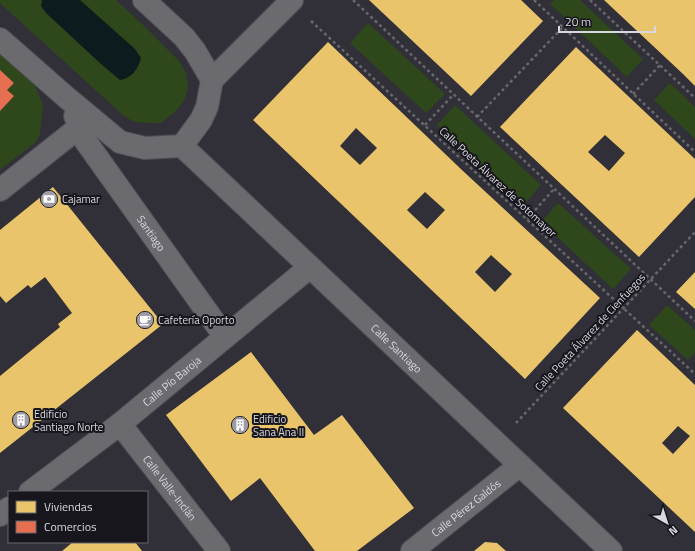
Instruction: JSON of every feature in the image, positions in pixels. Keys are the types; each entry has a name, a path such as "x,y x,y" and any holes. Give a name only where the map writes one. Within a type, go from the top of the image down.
{"street":[{"path":"144,0 184,37 195,51 212,80"},
{"path":"0,39 120,142 145,148 182,146 201,120 208,107 212,80 291,1"},
{"path":"0,190 77,130 77,120 66,97"},
{"name":"Santiago","path":"77,130 225,337"},
{"name":"Calle Santiago","path":"182,146 611,551"},
{"name":"Calle Pío Baroja","path":"31,491 120,424 310,267"},
{"name":"Calle Valle-Inclán","path":"120,424 219,551"},
{"name":"Calle Pérez Galdós","path":"412,551 520,465"},
{"path":"0,515 8,509"}],"path":[{"path":"353,0 695,321"},
{"path":"534,0 695,152"},
{"path":"590,0 695,98"},
{"name":"Calle Poeta Álvarez de Sotomayor","path":"291,1 695,374"},
{"path":"477,117 563,27"},
{"path":"633,94 660,65"},
{"path":"425,125 453,95"},
{"path":"527,219 554,189"},
{"name":"Calle Poeta Álvarez de Cienfuegos","path":"497,444 695,232"}],"green space":[{"path":"0,0 116,0 179,61 186,73 188,88 185,99 176,111 161,123 134,122 123,115 3,6 0,3"},
{"path":"554,0 580,0 643,59 627,77 550,4"},
{"path":"368,23 445,94 426,113 350,43"},
{"path":"0,54 35,85 43,105 40,134 35,143 0,170"},
{"path":"670,83 695,107 695,139 654,100"},
{"path":"455,105 541,185 523,206 437,125"},
{"path":"558,203 631,269 613,289 541,222"},
{"path":"667,305 695,330 695,353 688,360 649,325"}],"shaded area":[{"path":"42,0 80,0 135,49 141,58 134,72 128,77 120,80 46,13 41,6"}],"building: Viviendas":[{"path":"369,0 521,0 543,21 471,96"},
{"path":"604,0 695,0 695,86 683,74"},
{"path":"328,42 463,171 600,298 525,379 253,120","holes":["356,128 377,148 360,165 340,146","425,192 445,210 427,229 407,210","491,255 512,274 495,292 475,272"]},
{"path":"576,47 695,159 695,197 639,257 500,127","holes":["605,135 625,153 609,171 588,152"]},
{"path":"53,187 163,324 0,453 0,376 60,327 58,324 72,313 45,277 31,288 28,285 6,303 0,296 0,230"},
{"path":"695,272 695,309 676,292"},
{"path":"637,330 695,385 695,532 563,408","holes":["678,426 690,436 673,454 662,443"]},
{"path":"251,352 314,435 342,415 414,508 357,551 315,551 260,478 231,501 166,415"},
{"path":"485,542 497,543 506,551 474,551"},
{"path":"72,543 136,543 142,551 62,551"}],"building: Comercios":[{"path":"0,70 14,83 7,90 14,96 0,111"}],"place":[{"name":"Cajamar","path":"49,199"},
{"name":"Cafetería Oporto","path":"145,320"},
{"name":"Edificio Santiago Norte","path":"21,420"},
{"name":"Edificio Sana Ana II","path":"240,425"}]}
